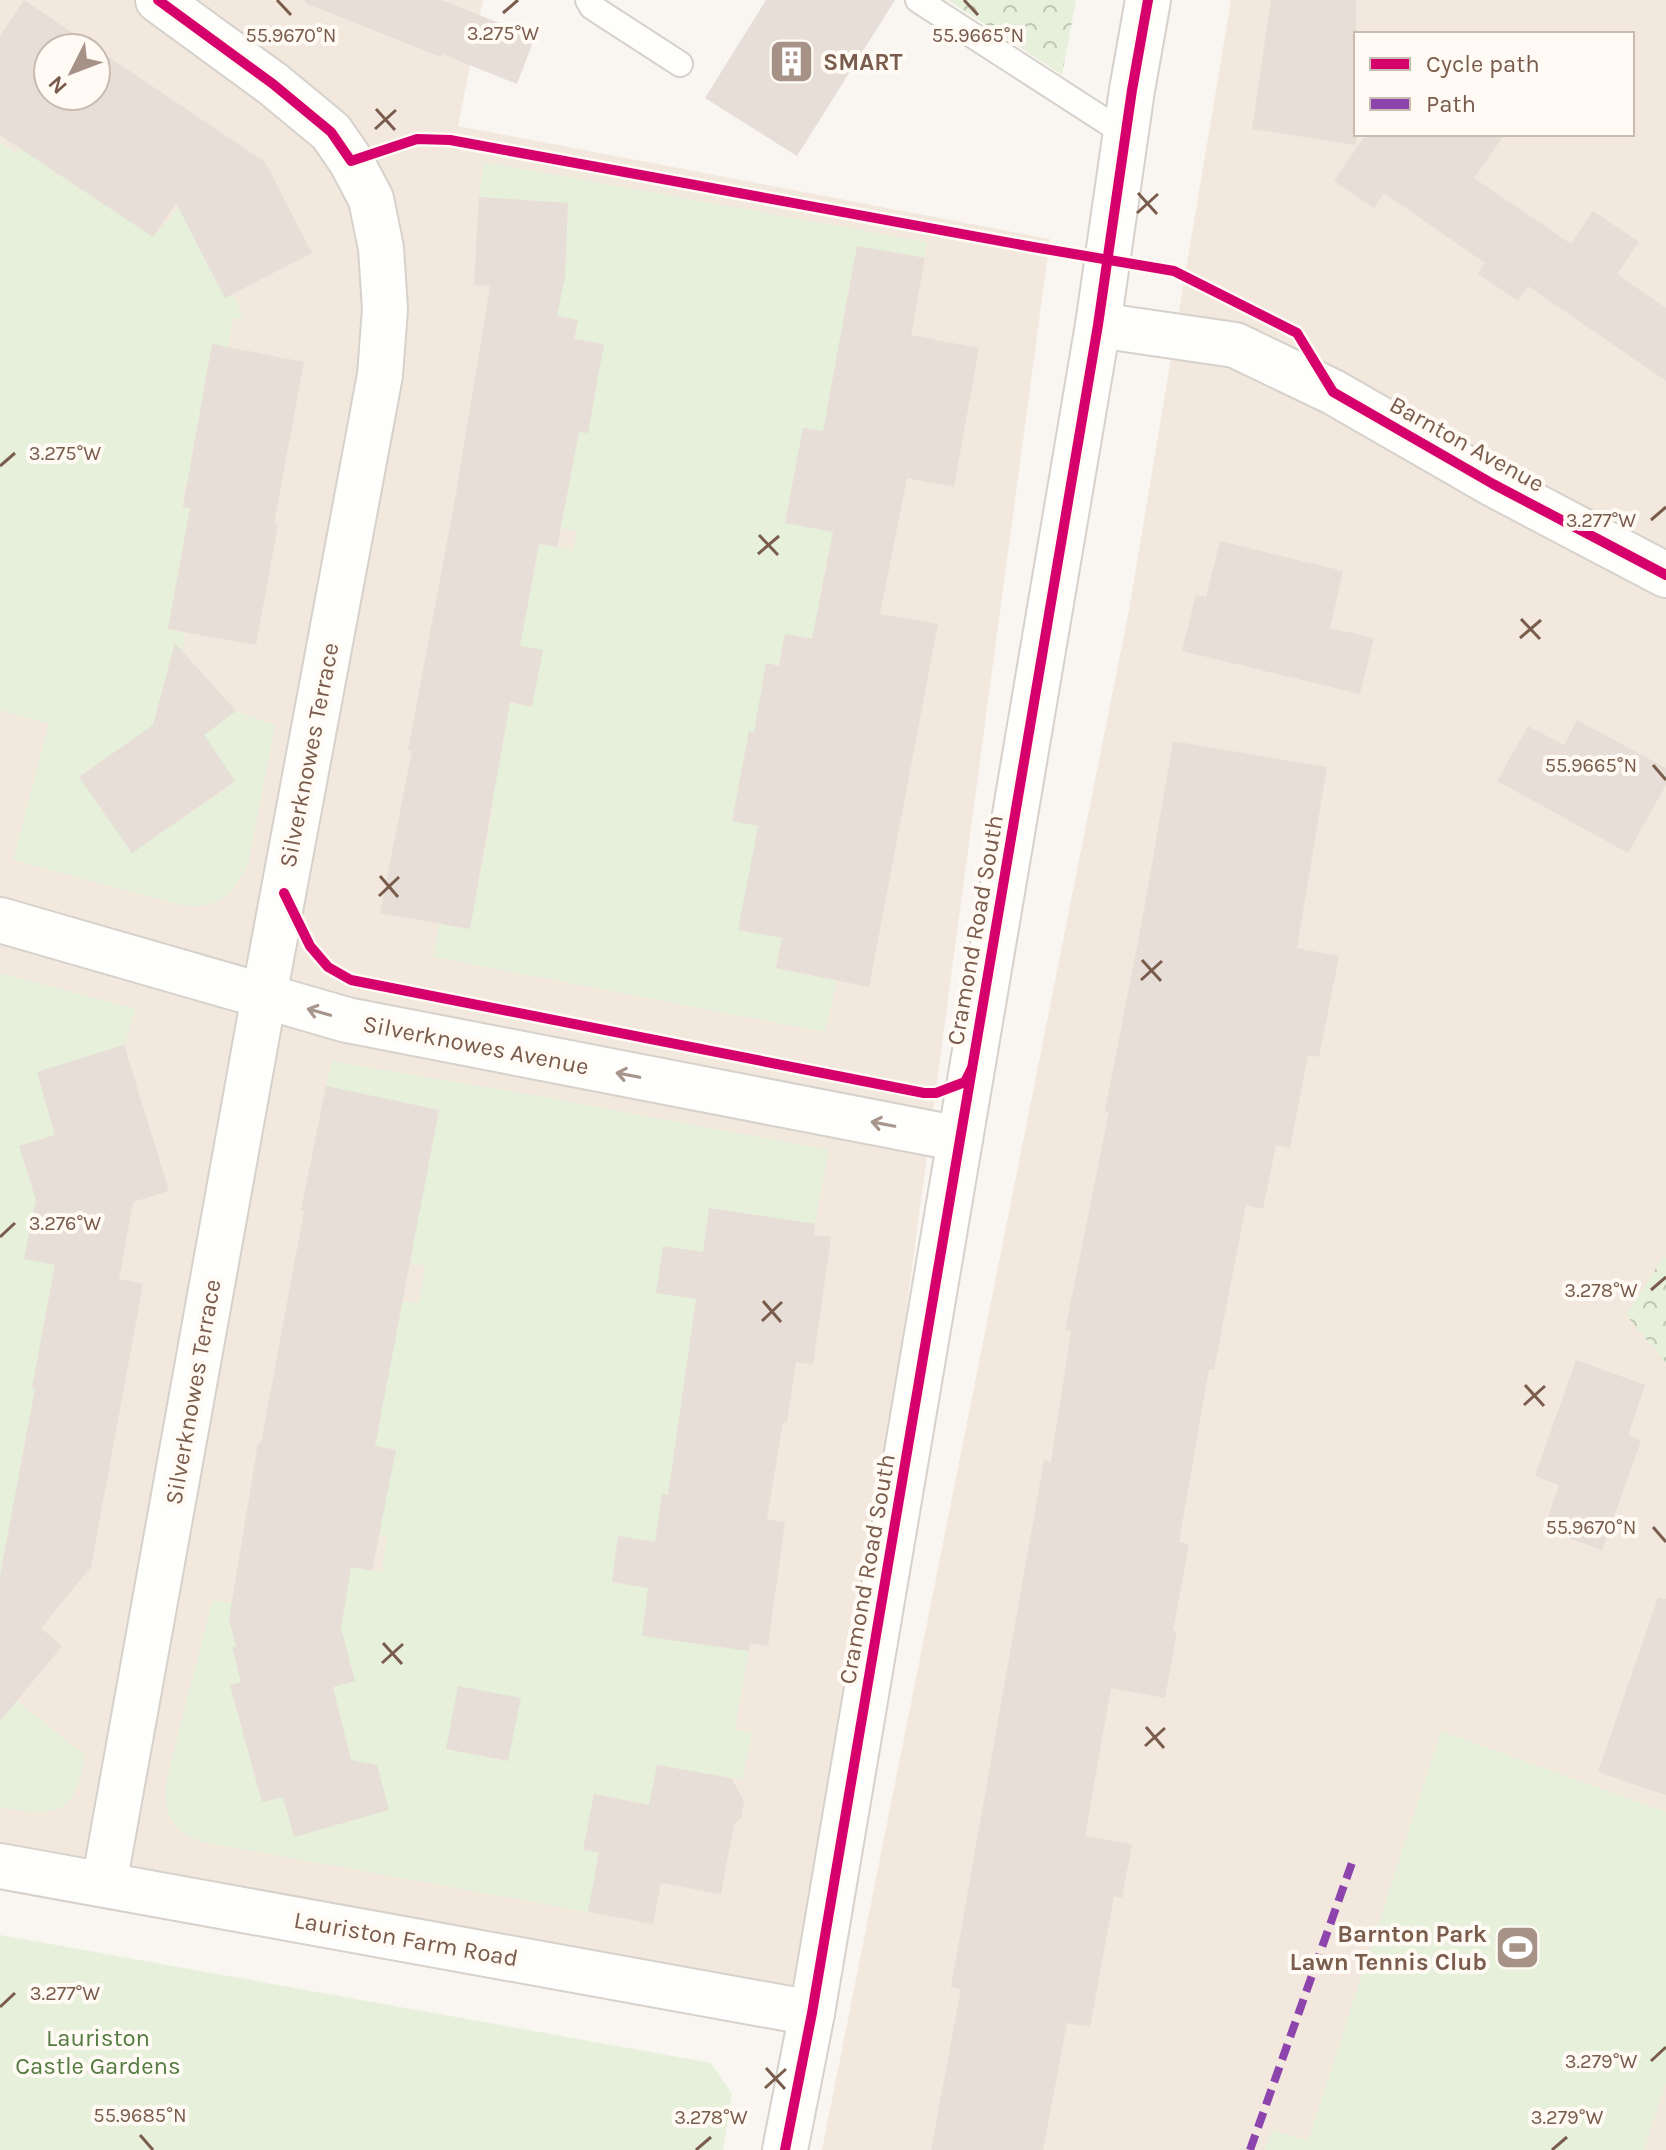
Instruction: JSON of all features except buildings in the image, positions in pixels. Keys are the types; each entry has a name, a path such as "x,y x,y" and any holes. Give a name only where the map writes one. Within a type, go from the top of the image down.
{"street":[{"name":"Silverknowes Terrace","path":"104,1884 380,375 385,309 381,248 371,199 331,132 273,84 158,0"},
{"name":"Cramond Road South","path":"785,2150 812,2013 1098,325 1148,0"},
{"name":"Barnton Avenue","path":"1098,325 1235,345 1333,392 1493,484 1666,575"},
{"name":"Silverknowes Avenue","path":"0,920 347,1020 960,1139"},
{"name":"Lauriston Farm Road","path":"0,1866 812,2013"}],"lane":[{"path":"588,0 592,7 680,64"},
{"path":"918,0 1127,135"}],"shaded area":[{"path":"0,0 483,0 458,126 1050,239 812,2013 0,1866"},
{"path":"1231,0 1666,0 1666,2150 822,2150 1129,610"}],"green space":[{"path":"948,0 1076,0 1062,75"},
{"path":"38,119 48,168 153,237 205,178 192,234 214,277 224,273 244,318 232,319 229,348 212,346 190,464 208,487 186,483 182,507 190,508 168,629 185,633 183,651 173,649 132,853 235,782 204,735 236,711 275,725 249,861 231,891 205,905 181,905 13,860 49,724 0,710 0,143 16,153"},
{"path":"484,162 927,242 925,258 857,246 836,360 869,440 803,428 785,522 851,535 829,551 819,601 831,642 785,634 779,666 767,663 797,833 739,930 782,938 776,968 837,980 825,1032 434,957 439,924 470,929 493,806 472,801 498,769 510,702 532,706 543,651 520,646 539,544 573,550 577,531 561,528 550,480 603,344 574,339 578,320 557,316 547,263 566,263 568,203 479,197"},
{"path":"0,973 136,1009 124,1045 37,1072 55,1135 19,1146 29,1179 65,1168 31,1225 25,1259 55,1265 32,1388 47,1391 27,1430 0,1593"},
{"path":"332,1061 829,1150 815,1224 709,1208 703,1252 663,1246 657,1293 696,1299 769,1510 662,1494 655,1542 618,1536 612,1582 648,1588 749,1651 735,1729 752,1733 742,1780 657,1765 649,1805 594,1794 584,1849 599,1852 588,1912 203,1842 184,1833 168,1813 166,1783 212,1601 269,1607 351,1567 382,1572 387,1536 361,1532 371,1472 391,1476 396,1450 353,1442 382,1409 402,1301 419,1303 425,1266 388,1258 439,1110 326,1086","holes":["268,1607 332,1687 357,1781 262,1802 230,1685 241,1682 229,1618"]},
{"path":"1663,1257 1666,1257 1666,1363 1626,1315"},
{"path":"16,1700 85,1755 81,1775 68,1802 48,1812 0,1807 0,1720"},
{"name":"Barnton Park Lawn Tennis Club","path":"1441,1731 1666,1812 1666,2083 1644,2150 1265,2150 1272,2130 1308,2141"},
{"name":"Lauriston Castle Gardens","path":"0,1935 711,2063 732,2094 723,2150 0,2150"}],"marked path":[{"path":"1250,2150 1353,1860"}],"cycle path":[{"path":"158,0 273,84 331,132 351,161 417,139 450,140 1174,271 1297,333 1333,392 1493,484 1666,575"},
{"path":"785,2150 812,2013 1098,325 1148,0"},
{"path":"284,893 310,946 328,967 351,980 924,1093 936,1093 965,1082 972,1068"}],"place":[{"name":"SMART","path":"792,62"},
{"name":"Barnton Park Lawn Tennis Club","path":"1518,1948"}]}
